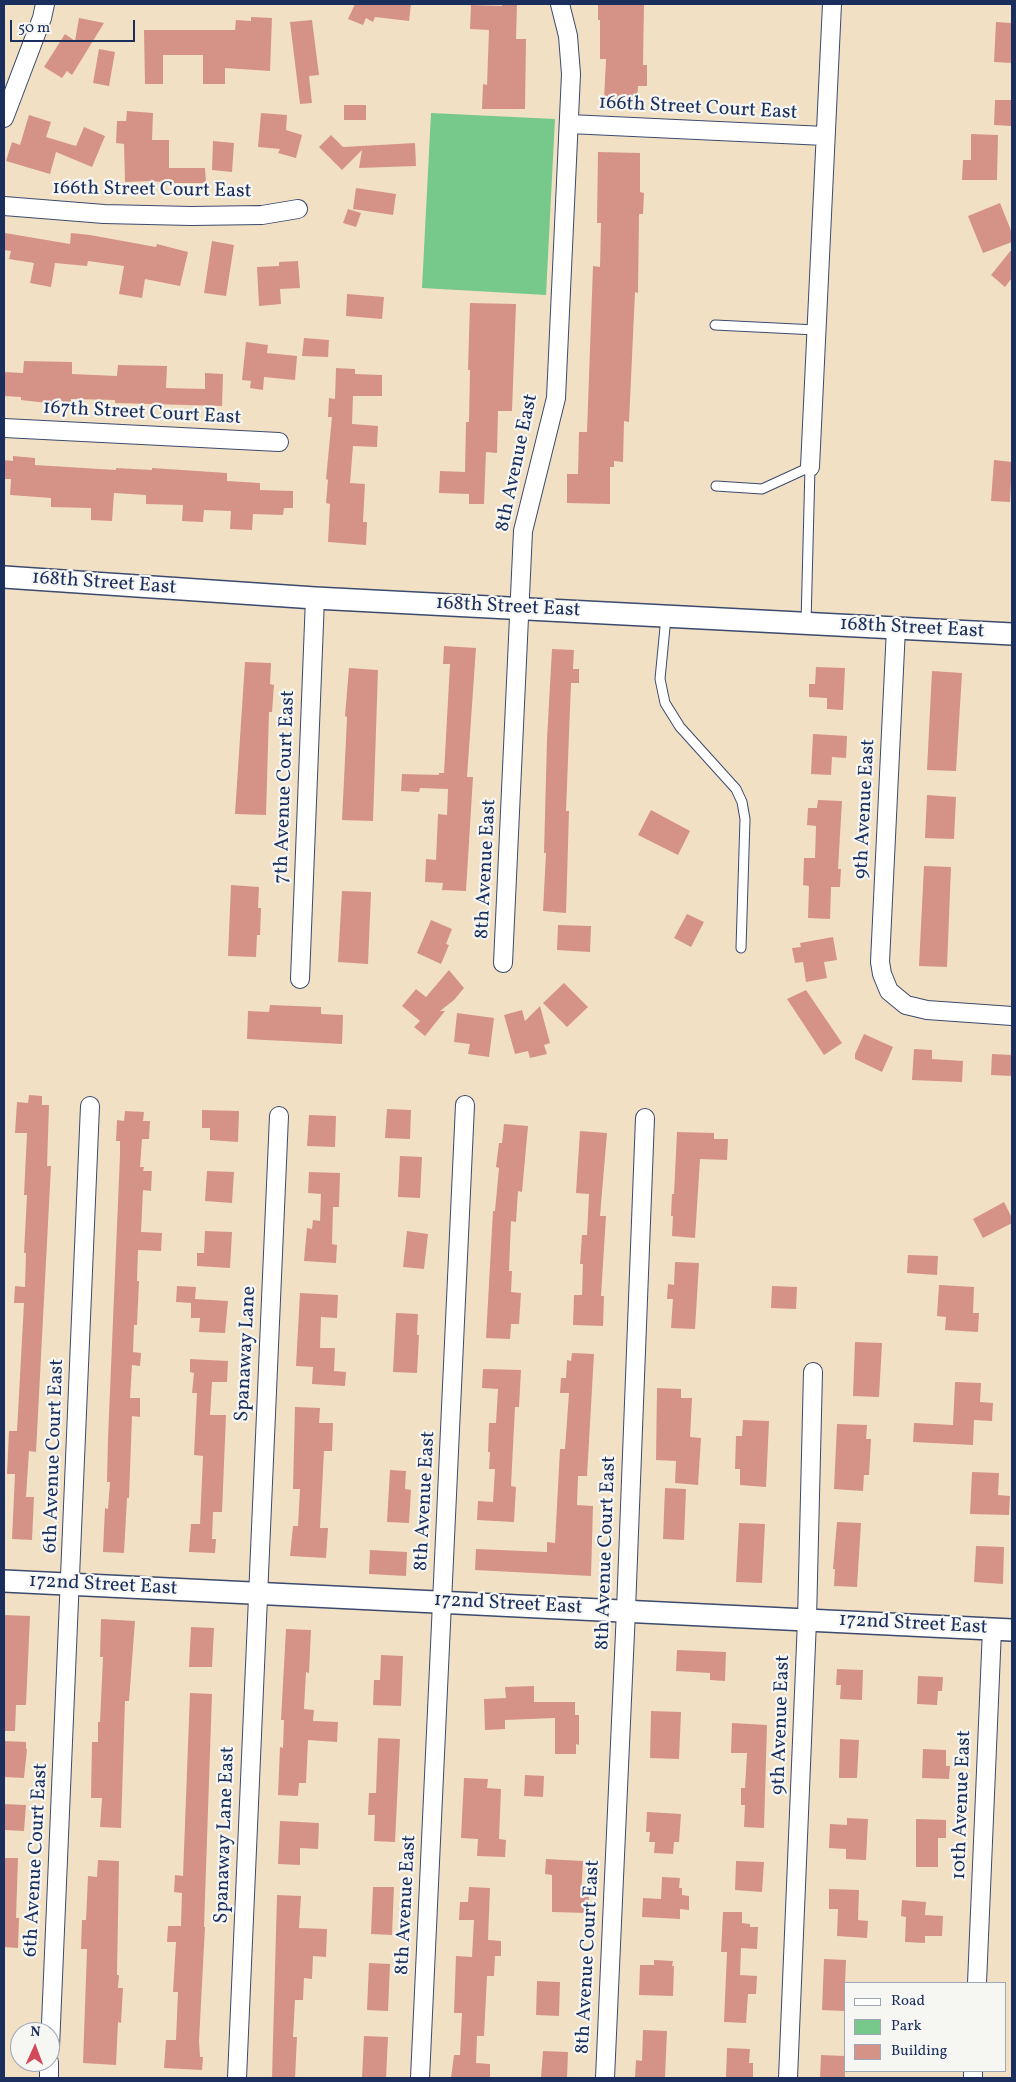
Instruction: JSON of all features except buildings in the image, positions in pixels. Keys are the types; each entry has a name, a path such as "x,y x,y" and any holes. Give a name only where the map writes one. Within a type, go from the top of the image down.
{"street":[{"path":"4,118 39,26 45,4"},
{"name":"8th Avenue East","path":"503,962 523,531 556,398 571,74 568,36 560,4"},
{"path":"810,467 832,4"},
{"name":"166th Street Court East","path":"569,124 825,136"},
{"name":"166th Street Court East","path":"4,206 104,214 191,216 262,215 298,209"},
{"name":"167th Street Court East","path":"4,428 279,442"},
{"name":"168th Street East","path":"4,577 315,598 1012,634"},
{"name":"7th Avenue Court East","path":"300,979 315,598"},
{"name":"9th Avenue East","path":"896,628 880,962 882,974 889,991 906,1005 927,1010 1012,1016"},
{"name":"8th Avenue East","path":"420,2078 465,1105"},
{"name":"6th Avenue Court East","path":"51,2022 90,1106"},
{"name":"Spanaway Lane","path":"258,1593 279,1116"},
{"name":"8th Avenue Court East","path":"605,2078 645,1118"},
{"name":"9th Avenue East","path":"788,2078 807,1620 813,1372"},
{"name":"172nd Street East","path":"4,1581 626,1610 1002,1630"},
{"name":"Spanaway Lane East","path":"237,2078 258,1593"},
{"name":"10th Avenue East","path":"977,1982 1002,1630"}],"lane":[{"path":"715,325 816,330"},
{"path":"716,486 762,489 810,467 806,624"},
{"path":"666,616 660,679 665,704 680,727 736,789 742,802 745,818 741,948"}],"green space":[{"path":"431,113 555,119 546,295 422,288"}]}
